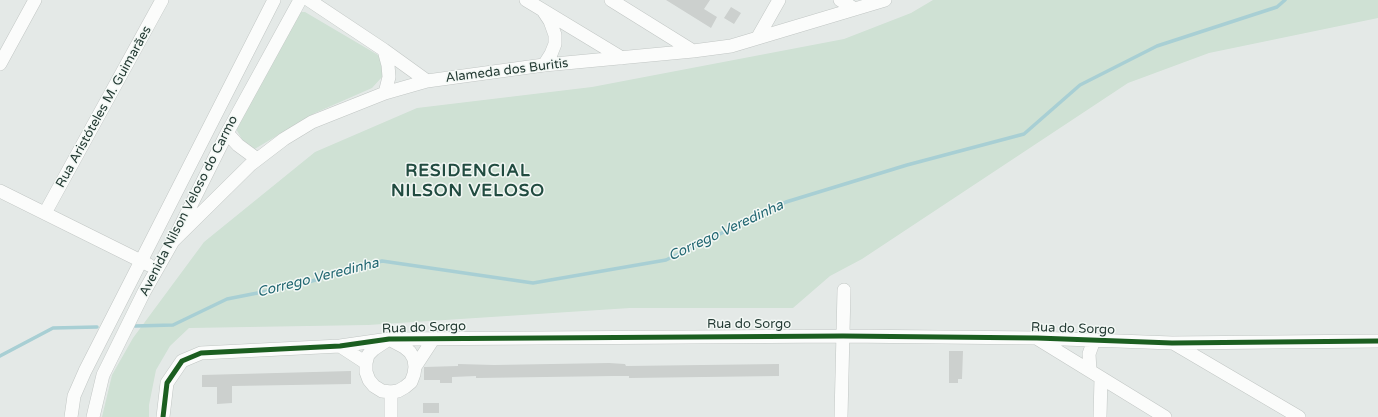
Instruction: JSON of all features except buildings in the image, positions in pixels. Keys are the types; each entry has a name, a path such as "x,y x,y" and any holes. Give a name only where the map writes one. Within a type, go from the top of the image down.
{"street":[{"path":"0,64 35,0"},
{"name":"Rua Aristóteles M. Guimarães","path":"45,213 162,0"},
{"name":"Avenida Nilson Veloso do Carmo","path":"70,417 74,396 98,346 274,0"},
{"name":"Avenida Nilson Veloso do Carmo","path":"93,417 103,375 144,292 174,241 226,133 300,0"},
{"path":"309,0 384,50 427,82"},
{"path":"526,0 622,58"},
{"path":"610,0 693,51"},
{"path":"758,37 779,0"},
{"path":"840,0 856,9"},
{"name":"Alameda dos Buritis","path":"174,241 250,165 284,139 312,122 385,93 427,82 544,65 731,46 885,0"},
{"path":"543,10 550,21 555,35 555,44 544,65"},
{"path":"384,50 388,65 389,77 385,93"},
{"path":"226,133 238,145 257,159"},
{"path":"0,191 157,270"},
{"path":"841,417 844,290"},
{"name":"Rua do Sorgo","path":"163,417 167,383 182,361 201,353 340,346 389,339 843,336 1036,338 1172,343 1378,341"},
{"path":"415,367 434,338"},
{"path":"1036,338 1165,417"},
{"path":"389,339 410,352 414,359 415,367 411,382 398,391 391,392 382,391 374,386 369,380 366,372 368,355 389,339"},
{"path":"1094,340 1089,354 1095,375 1100,417"},
{"path":"1172,343 1299,417"},
{"path":"98,346 114,354"},
{"path":"340,346 366,363"},
{"path":"391,392 391,417"}],"green space":[{"path":"933,0 1378,0 1378,18 1209,53 1128,83 862,259 830,276 793,308 630,308 368,325 189,328 170,346 156,370 149,405 149,417 102,417 112,375 133,338 204,242 315,152 417,108 592,87 844,39 911,13"},
{"path":"305,12 378,55 382,60 382,77 372,88 315,113 253,150 244,143 235,127 297,14"}],"waterway":[{"name":"Corrego Veredinha","path":"135,326 173,325 227,299 298,285 382,261 533,283 666,260 786,202 907,165 1024,134 1080,85 1157,46 1277,7 1285,0"},
{"name":"Corrego Veredinha","path":"0,356 53,328 97,327"}],"cycle path":[{"path":"163,417 167,383 182,361 201,353 340,346 389,339 843,336 1037,338 1172,343 1378,341"}],"district":[{"name":"RESIDENCIAL NILSON VELOSO","path":"468,182"}]}
